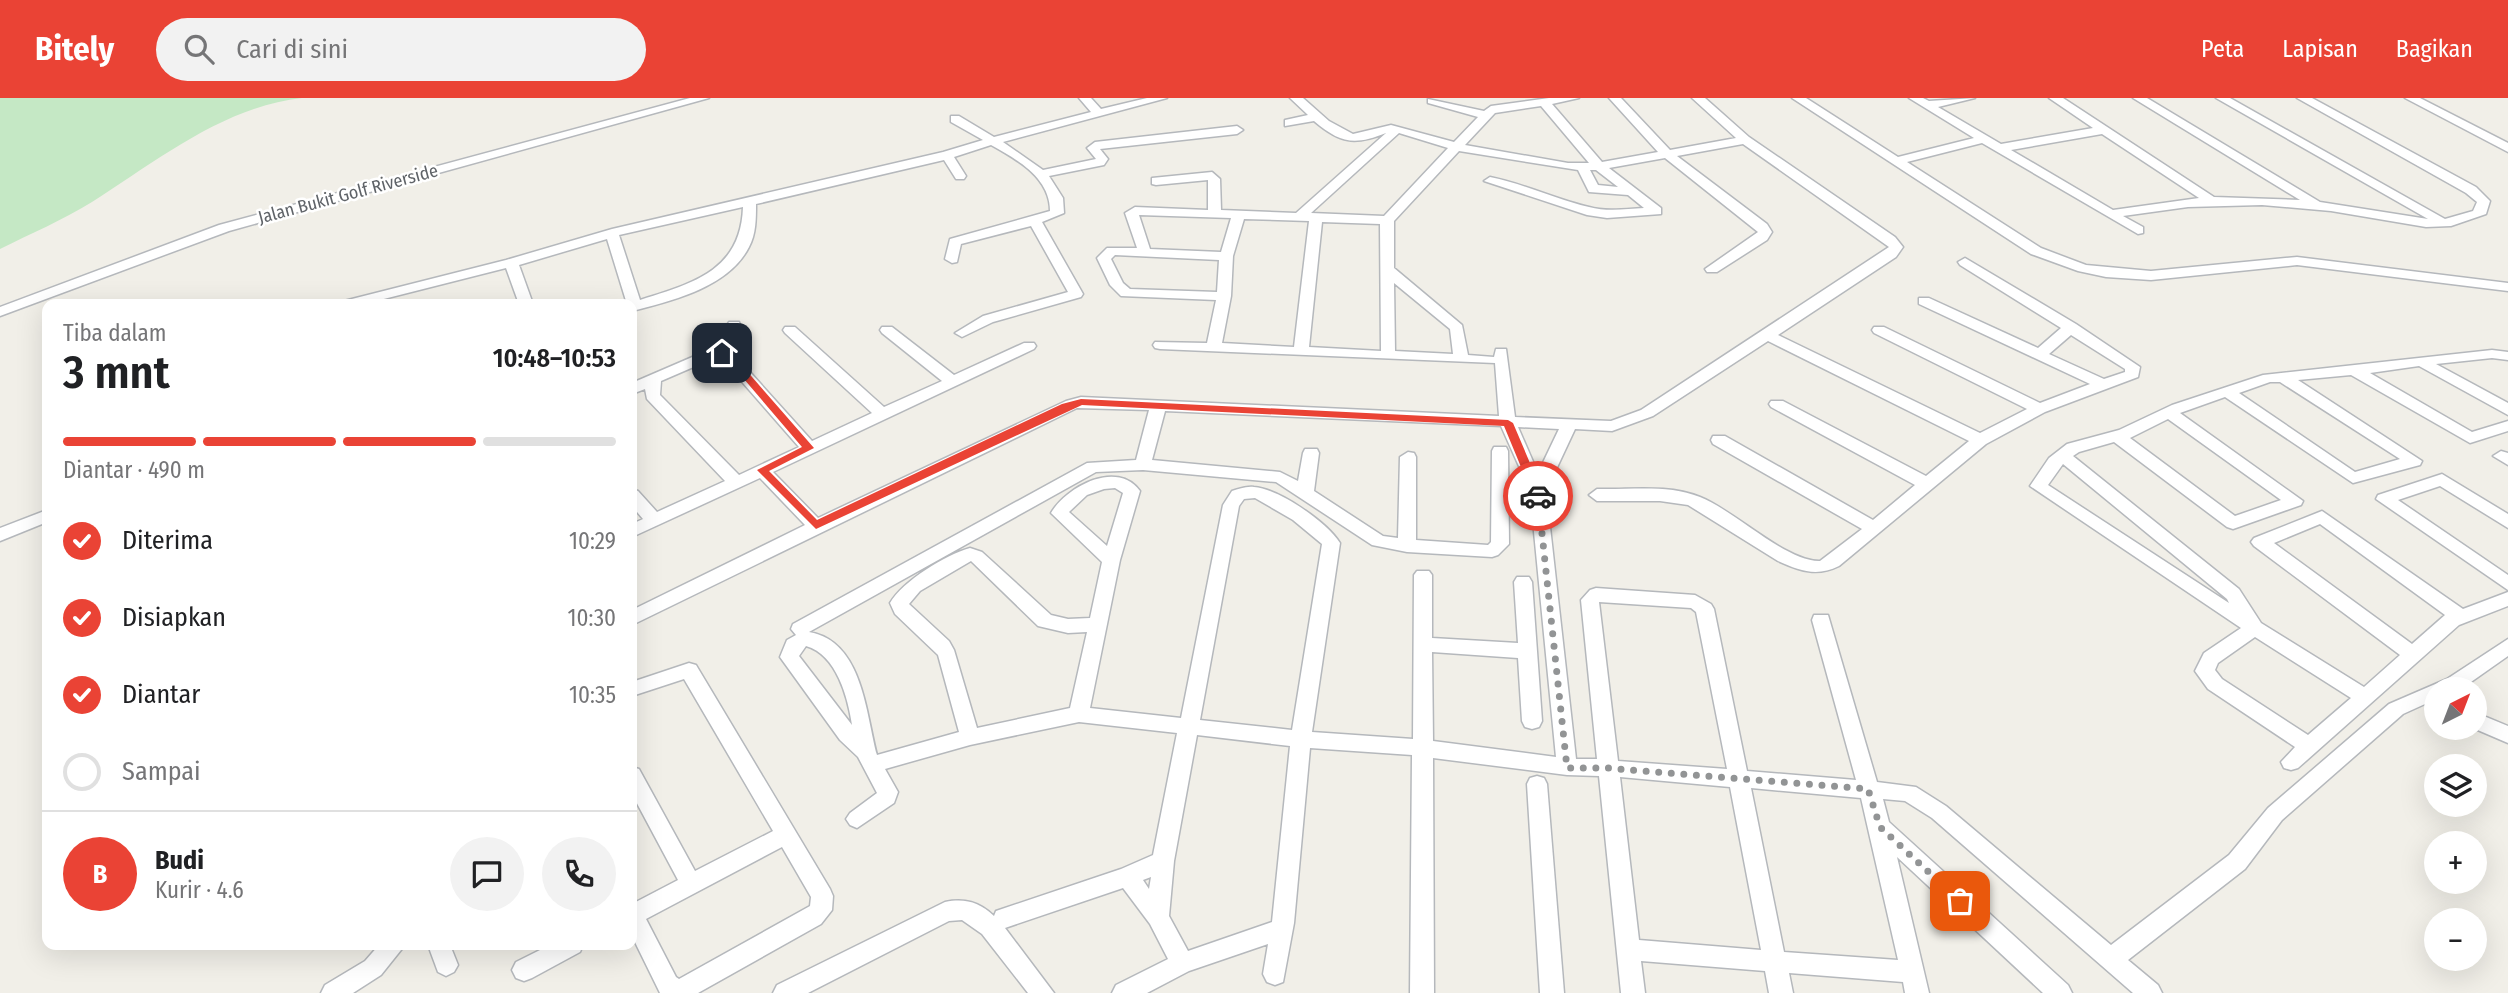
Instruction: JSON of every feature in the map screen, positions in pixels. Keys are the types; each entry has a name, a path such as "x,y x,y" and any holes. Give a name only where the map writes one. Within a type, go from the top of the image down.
{"street":[{"name":"Jalan Bukit Golf Riverside","path":"0,312 250,220 485,159 703,98"},
{"path":"1085,98 1098,113"},
{"path":"398,298 612,233 756,197 947,155 1161,98"},
{"path":"1296,98 1316,117 1339,132 1361,138 1376,146"},
{"path":"1388,355 1387,220 1497,102 1544,102 1573,98"},
{"path":"1615,98 1666,153 1765,232 1762,237 1712,269"},
{"path":"637,616 816,526 1072,404 1158,405 1569,425 1612,426 1635,419 1769,336 1891,254 1896,247 1890,240 1745,140 1698,98"},
{"path":"1798,98 2036,251 2096,273 2133,278 2295,261 2508,287"},
{"path":"1921,101 1969,98"},
{"path":"2055,98 2209,199"},
{"path":"2140,98 2318,205"},
{"path":"2222,98 2444,223"},
{"path":"2111,214 2171,202 2209,199 2318,205 2444,223 2479,214 2484,201 2471,190 2304,98"},
{"path":"2411,98 2508,148"},
{"path":"1432,101 1485,115"},
{"path":"1921,101 2138,230"},
{"path":"1510,157 1496,182 1587,211 1607,214 1656,211 1599,166 1544,102"},
{"path":"1289,123 1316,117"},
{"path":"952,259 955,254 952,245 961,239 1051,216 1057,213 1059,208 1054,191 1041,174 955,119"},
{"path":"1361,138 1380,129 1397,130 1548,165 1582,167 1745,140"},
{"path":"1041,174 1100,162 1102,159 1093,148 1095,146 1237,130"},
{"path":"1300,216 1397,130"},
{"path":"1999,148 2103,130"},
{"path":"1898,160 1984,139"},
{"path":"947,155 960,176"},
{"path":"1582,167 1594,189 1634,192"},
{"path":"1156,181 1212,176 1215,213"},
{"path":"637,305 680,291 730,265 744,246 756,197"},
{"path":"1146,253 1132,212 1239,213 1387,220"},
{"path":"1214,347 1224,296 1226,256 1239,213"},
{"path":"1301,351 1316,217"},
{"path":"962,333 988,319 1076,294 1035,221"},
{"path":"612,233 632,299"},
{"path":"1224,296 1134,295 1120,289 1104,258 1105,254 1112,251 1226,256"},
{"path":"1597,495 1684,497 1701,504 1794,560 1814,567 1833,562 1980,440 2039,409 2133,374 2134,370 2071,327 1965,262"},
{"path":"511,263 524,299"},
{"path":"1389,271 1457,328 1461,358"},
{"path":"1924,300 2102,384"},
{"path":"722,353 738,338 734,325"},
{"path":"2040,354 2071,327"},
{"path":"790,330 882,414"},
{"path":"887,330 952,381"},
{"path":"1879,330 2039,409"},
{"path":"1769,336 1980,440"},
{"path":"1160,345 1461,358 1495,356 1508,423 1538,491 1567,768"},
{"path":"637,528 1029,346"},
{"path":"637,387 709,355 722,353 729,356 808,448"},
{"path":"2365,697 2038,486 2073,448 2117,436 2170,412 2268,378 2492,354 2508,356"},
{"path":"2422,362 2508,410"},
{"path":"2354,370 2470,438 2508,426"},
{"path":"2228,392 2353,478 2414,461 2283,377"},
{"path":"654,379 652,396 736,482"},
{"path":"1777,404 1927,484"},
{"path":"1143,465 1158,405"},
{"path":"2117,436 2233,523 2295,501 2170,412"},
{"path":"1538,491 1569,425"},
{"path":"1719,440 1874,528"},
{"path":"800,629 1084,470 1105,466 1143,465 1273,475 1291,482 1378,541 1407,547 1486,552 1498,547 1500,451"},
{"path":"1305,492 1311,453"},
{"path":"2508,453 2501,456 2508,460"},
{"path":"2063,456 2233,594 2255,628"},
{"path":"1407,547 1408,457"},
{"path":"762,470 816,526"},
{"path":"2508,522 2442,479 2384,499 2508,584"},
{"path":"1158,917 1163,862 1231,505 1238,495 1251,492 1263,495 1322,532 1331,543 1301,740 1275,974"},
{"path":"637,501 654,520"},
{"path":"2413,655 2260,542 2322,517 2461,617"},
{"path":"0,535 42,518"},
{"path":"970,737 947,655 942,646 901,609 900,603 907,592 970,554 976,556 1045,621 1068,626 1096,625"},
{"path":"1079,714 1111,560"},
{"path":"1422,993 1423,575"},
{"path":"1523,582 1532,721"},
{"path":"1633,993 1590,600 1596,595 1695,602 1705,609 1781,993"},
{"path":"2291,762 2452,620 2504,604"},
{"path":"1628,950 1774,960 1914,982 1880,827 1821,620"},
{"path":"2255,628 2211,658 2205,671 2216,684 2309,746"},
{"path":"857,819 887,797 888,792 867,758 789,657 791,647 796,643 809,638 819,641 851,682 857,698 867,758"},
{"path":"1422,644 1527,651"},
{"path":"2464,677 2508,646"},
{"path":"637,686 689,670 822,897 821,910 813,917 690,988 678,992 668,985 637,923"},
{"path":"2110,960 2237,862 2276,814 2396,709 2424,698"},
{"path":"867,758 1079,714 1301,740 1421,748 1567,768 1607,768 1909,793 1923,800 2150,993"},
{"path":"2487,726 2508,736"},
{"path":"637,784 691,884"},
{"path":"1537,784 1552,993"},
{"path":"1880,827 2060,993"},
{"path":"637,913 787,834"},
{"path":"1004,918 1128,877 1163,862"},
{"path":"1128,877 1158,917 1182,963"},
{"path":"785,993 945,912 958,909 972,912 987,925 1042,993"},
{"path":"1124,993 1182,963 1282,929"},
{"path":"333,993 373,968 389,950"},
{"path":"524,970 562,950"}],"green space":[{"path":"0,98 302,98 273,103 218,124 166,153 81,209 0,249"}],"way so far":[{"path":"1538,496 1567,768 1607,768 1868,789 1880,827 1960,901"}],"route":[{"path":"722,353 729,356 808,448 762,470 816,526 1081,402 1508,423 1538,496"}]}
